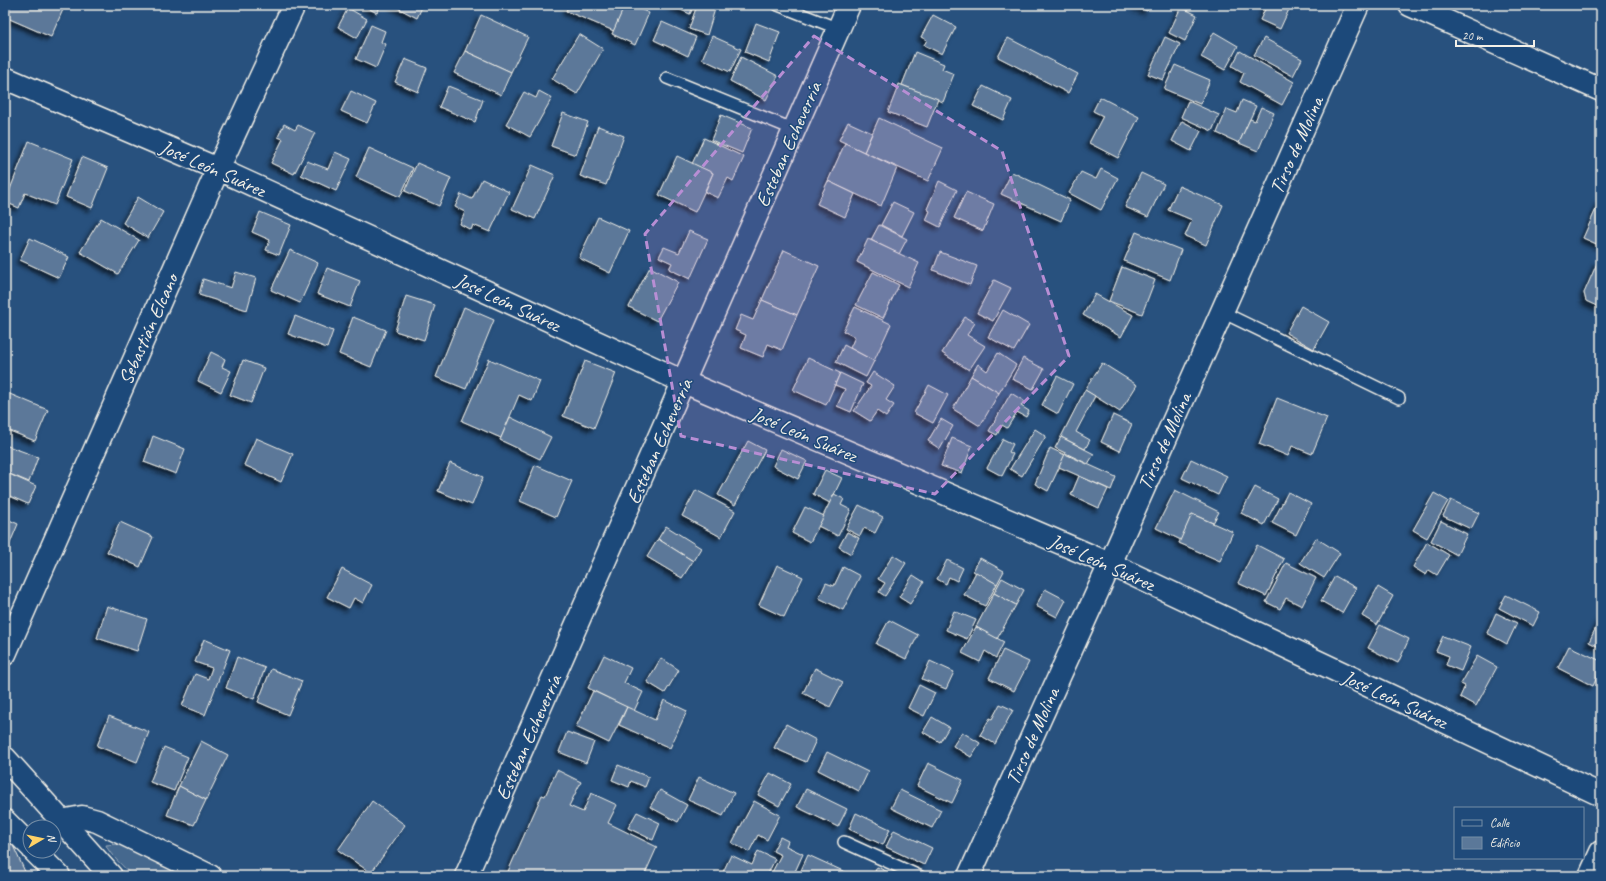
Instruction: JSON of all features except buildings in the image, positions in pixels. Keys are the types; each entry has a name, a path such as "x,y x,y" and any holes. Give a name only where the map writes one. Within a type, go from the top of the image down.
{"street":[{"name":"Sebastián Elcano","path":"5,654 218,169 294,5"},
{"name":"Esteban Echeverría","path":"466,876 849,5"},
{"name":"Tirso de Molina","path":"969,876 1110,564 1358,5"},
{"path":"1410,5 1601,90"},
{"name":"José León Suárez","path":"5,78 218,169 684,382 1110,564 1601,795"},
{"path":"5,758 59,819"},
{"path":"62,821 82,817 97,821 210,876"},
{"path":"5,821 22,838"},
{"path":"62,822 110,876"},
{"path":"1590,876 1601,852"},
{"path":"42,859 59,876"}],"lane":[{"path":"778,5 838,29"},
{"path":"667,78 795,130"},
{"path":"1222,312 1399,398"},
{"path":"844,842 919,876"}],"highlighted area":[{"path":"814,36 1002,151 1069,356 935,494 681,436 645,234"}],"shaded area":[{"path":"118,844 187,876 132,876 114,857 106,845"}]}
